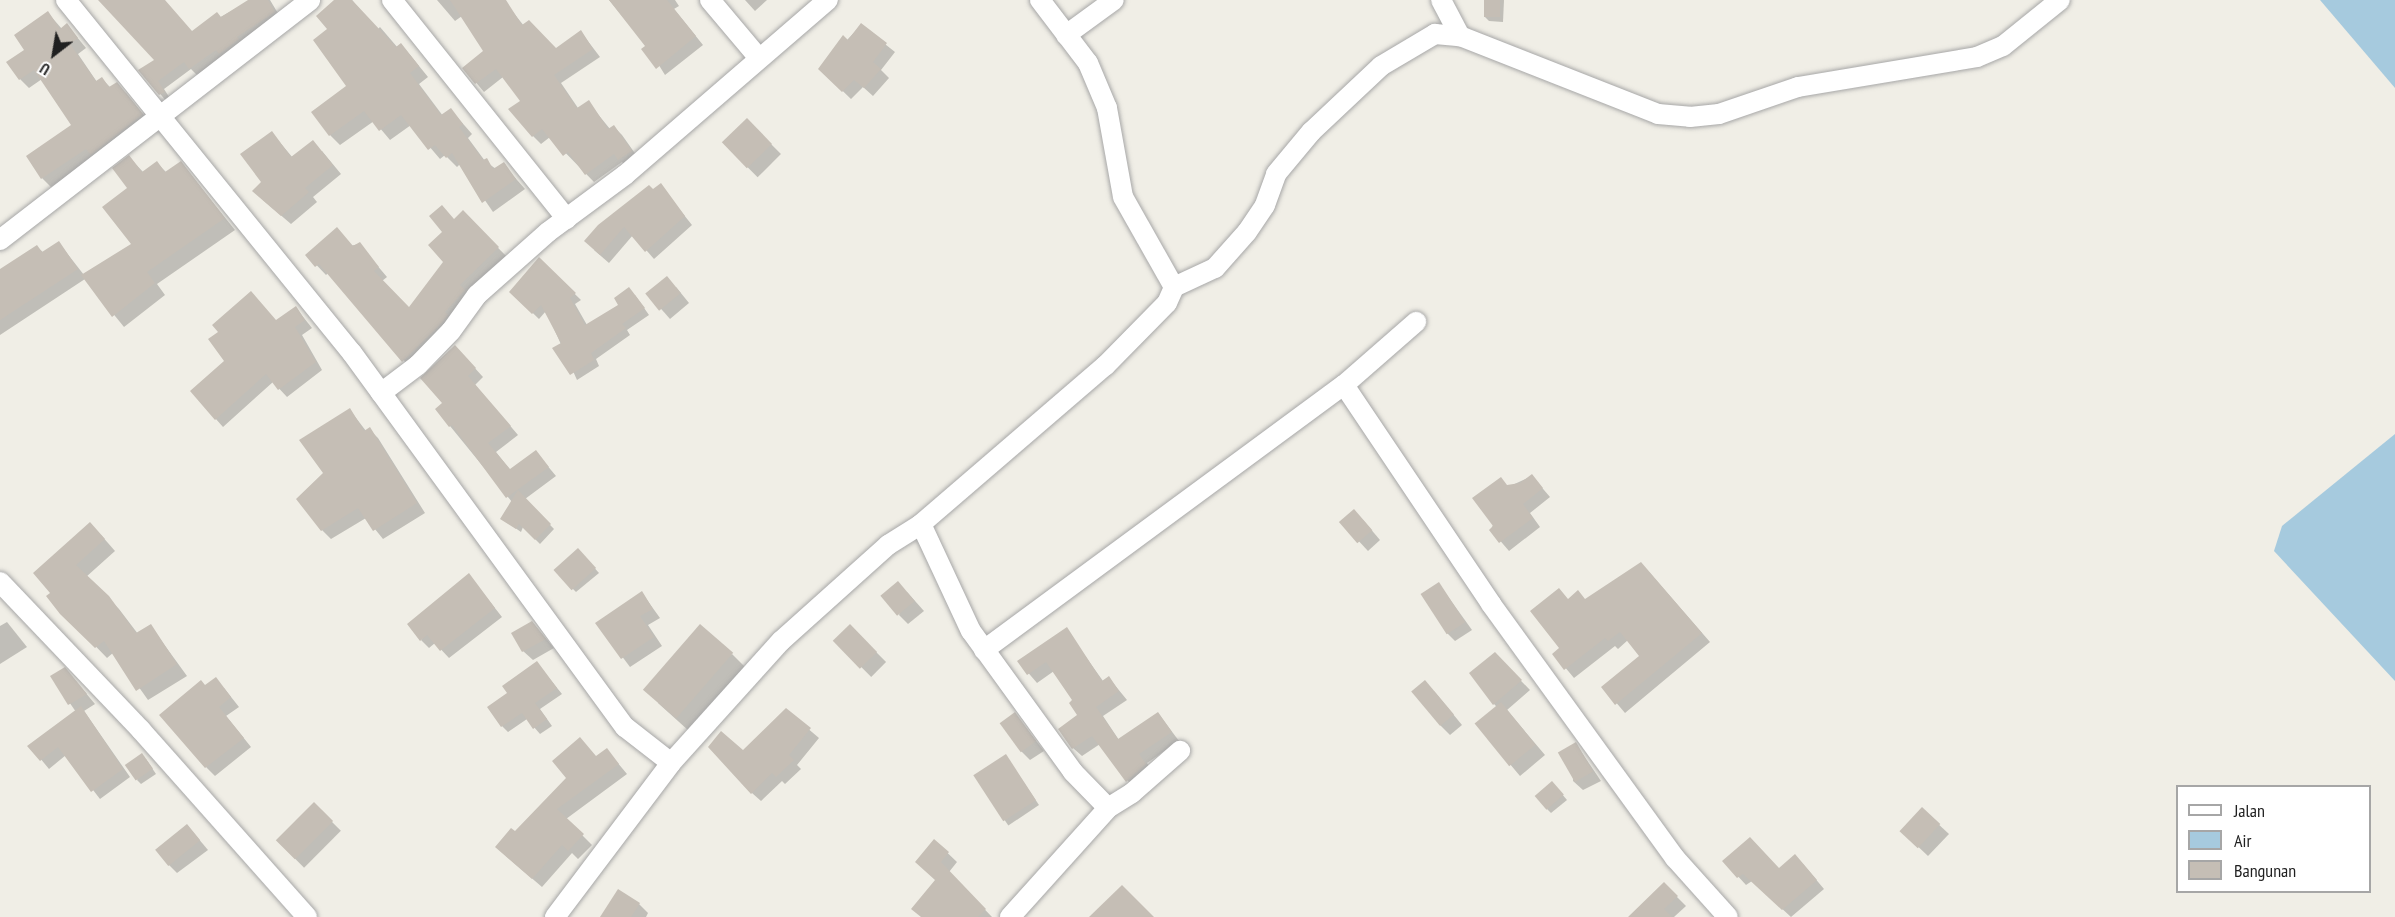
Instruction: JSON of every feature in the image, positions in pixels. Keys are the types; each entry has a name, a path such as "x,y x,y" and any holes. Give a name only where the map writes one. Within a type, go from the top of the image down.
{"street":[{"path":"66,0 381,393 625,727 671,763"},
{"path":"0,240 310,0"},
{"path":"392,0 567,219"},
{"path":"710,0 758,57"},
{"path":"381,393 418,365 451,331 477,294 567,219 625,175 758,57 828,0"},
{"path":"1040,0 1088,63 1107,108 1123,197 1174,287"},
{"path":"1066,35 1114,0"},
{"path":"1441,0 1460,36"},
{"path":"555,917 671,763 781,641 888,545 921,524 1105,366 1167,303 1174,287 1215,268 1265,205 1276,174 1311,132 1381,66 1435,34 1460,36 1658,114 1690,117 1719,114 1797,87 1977,57 2003,46 2060,0"},
{"path":"984,650 1344,385 1416,322"},
{"path":"1344,385 1491,604 1675,858 1728,917"},
{"path":"921,524 971,631 1073,772 1108,808"},
{"path":"0,582 141,730 307,917"},
{"path":"1010,917 1108,808 1132,793 1180,751"}],"water":[{"path":"2320,0 2395,0 2395,88"},
{"path":"2395,434 2395,681 2274,551 2282,526"}],"building":[{"path":"98,0 165,0 192,31 217,12 221,17 248,0 268,0 275,12 237,37 239,39 219,54 216,50 189,69 184,62 158,81 165,92 159,95 138,70 154,60"},
{"path":"334,0 352,0 396,47 401,43 419,66 410,73 441,115 451,108 463,124 459,127 483,160 487,158 493,169 504,162 516,179 482,203 452,153 446,158 435,145 428,150 401,115 379,131 364,111 329,136 311,112 346,86 313,40 327,29 316,16"},
{"path":"450,0 506,0 522,25 529,20 556,48 581,30 593,49 554,75 577,108 589,100 608,129 614,125 632,151 618,160 614,154 585,175 568,152 563,156 542,129 532,137 508,109 520,101 496,69 475,84 462,68 483,51"},
{"path":"609,0 667,0 696,36 656,69 641,49 645,46"},
{"path":"1484,0 1500,0 1500,17 1484,17"},
{"path":"48,11 60,29 67,23 78,38 70,44 96,81 102,77 109,87 117,82 143,114 91,155 86,149 41,179 26,156 71,125 34,70 19,80 6,62 24,50 14,35"},
{"path":"861,23 887,43 873,62 881,69 864,88 854,80 842,92 818,69 843,35 848,40"},
{"path":"747,118 772,144 747,168 722,142"},
{"path":"272,131 291,157 313,140 333,165 305,188 309,192 281,216 252,191 261,182 240,154"},
{"path":"129,155 142,172 157,161 165,172 181,161 225,218 147,272 155,283 112,317 81,275 131,244 102,207 127,188 112,168"},
{"path":"661,183 685,216 645,252 624,227 600,255 584,241 598,225 649,185 653,189"},
{"path":"442,205 454,219 463,210 499,247 460,285 465,290 445,312 448,315 442,323 402,362 319,264 315,267 305,255 337,227 353,246 360,242 379,267 374,271 409,307 443,262 428,245 442,232 429,216"},
{"path":"59,241 78,269 0,320 0,269 37,245 42,252"},
{"path":"539,257 576,293 570,298 585,325 618,305 614,298 629,287 645,308 622,324 626,328 591,353 594,360 570,375 552,348 561,343 541,305 532,314 509,292"},
{"path":"667,276 681,293 659,311 645,294"},
{"path":"251,291 276,320 296,306 305,320 295,327 316,362 278,390 266,374 215,420 190,391 224,361 208,339 218,332 212,325"},
{"path":"455,345 476,368 468,376 511,426 488,443 510,469 536,450 549,467 506,498 452,425 449,427 435,409 442,403 420,378"},
{"path":"350,408 364,431 370,427 417,503 373,531 358,508 321,531 296,499 323,473 299,440"},
{"path":"1532,474 1543,488 1523,504 1533,518 1499,543 1489,530 1493,526 1472,498 1501,477 1507,485 1520,483"},
{"path":"518,490 551,524 535,540 519,524 516,529 500,519"},
{"path":"1354,509 1372,530 1357,543 1339,522"},
{"path":"90,522 105,539 76,565 109,596 136,633 151,624 177,664 136,691 104,641 95,648 60,614 46,596 50,593 33,573"},
{"path":"578,548 596,568 572,590 553,570"},
{"path":"1641,562 1702,633 1615,705 1601,687 1639,656 1620,632 1608,641 1605,638 1564,670 1552,654 1559,648 1530,611 1559,588 1568,599 1578,590 1585,599"},
{"path":"469,573 495,608 440,651 427,635 420,641 407,624"},
{"path":"898,581 915,601 897,616 880,596"},
{"path":"1439,582 1465,622 1447,634 1421,594"},
{"path":"642,591 653,609 640,616 654,637 621,659 595,623"},
{"path":"532,621 546,639 522,652 511,633"},
{"path":"700,624 733,653 676,719 643,690"},
{"path":"850,624 877,652 860,669 833,641"},
{"path":"1067,627 1102,681 1109,676 1119,691 1096,707 1118,739 1158,712 1172,732 1139,754 1146,764 1126,782 1092,736 1072,749 1058,729 1077,715 1069,703 1072,700 1046,662 1027,675 1017,661"},
{"path":"1495,652 1522,680 1493,705 1469,673"},
{"path":"537,661 557,688 535,703 547,719 533,729 522,713 501,727 487,707 507,693 502,686"},
{"path":"65,667 87,694 68,705 50,676"},
{"path":"216,677 231,697 219,707 244,738 205,768 159,715 201,680 205,685"},
{"path":"1425,680 1454,714 1440,726 1411,692"},
{"path":"1501,702 1536,745 1509,766 1475,723"},
{"path":"81,706 123,769 91,792 58,747 40,761 27,746"},
{"path":"786,708 811,728 789,755 794,760 776,777 772,773 751,794 708,747 721,731 743,750"},
{"path":"1015,712 1036,741 1021,752 1000,723"},
{"path":"580,737 596,756 607,748 619,764 557,809 584,834 568,851 562,845 532,879 495,847 511,828 515,831 566,778 552,761"},
{"path":"1576,742 1593,771 1575,782 1558,752"},
{"path":"142,753 153,769 136,781 125,765"},
{"path":"1006,754 1036,800 1003,821 973,775"},
{"path":"1552,781 1564,795 1546,810 1535,796"},
{"path":"314,802 333,821 295,859 276,840"},
{"path":"1922,807 1940,824 1918,848 1899,831"},
{"path":"187,824 200,840 168,866 155,850"},
{"path":"1750,837 1779,868 1795,854 1817,880 1782,910 1743,874 1737,878 1722,861"},
{"path":"934,839 949,852 941,862 986,909 978,917 921,917 911,909 935,880 915,862"},
{"path":"1664,882 1678,896 1664,909 1672,917 1628,917"},
{"path":"1122,885 1154,917 1089,917"},
{"path":"618,889 640,903 631,917 600,917"}]}
